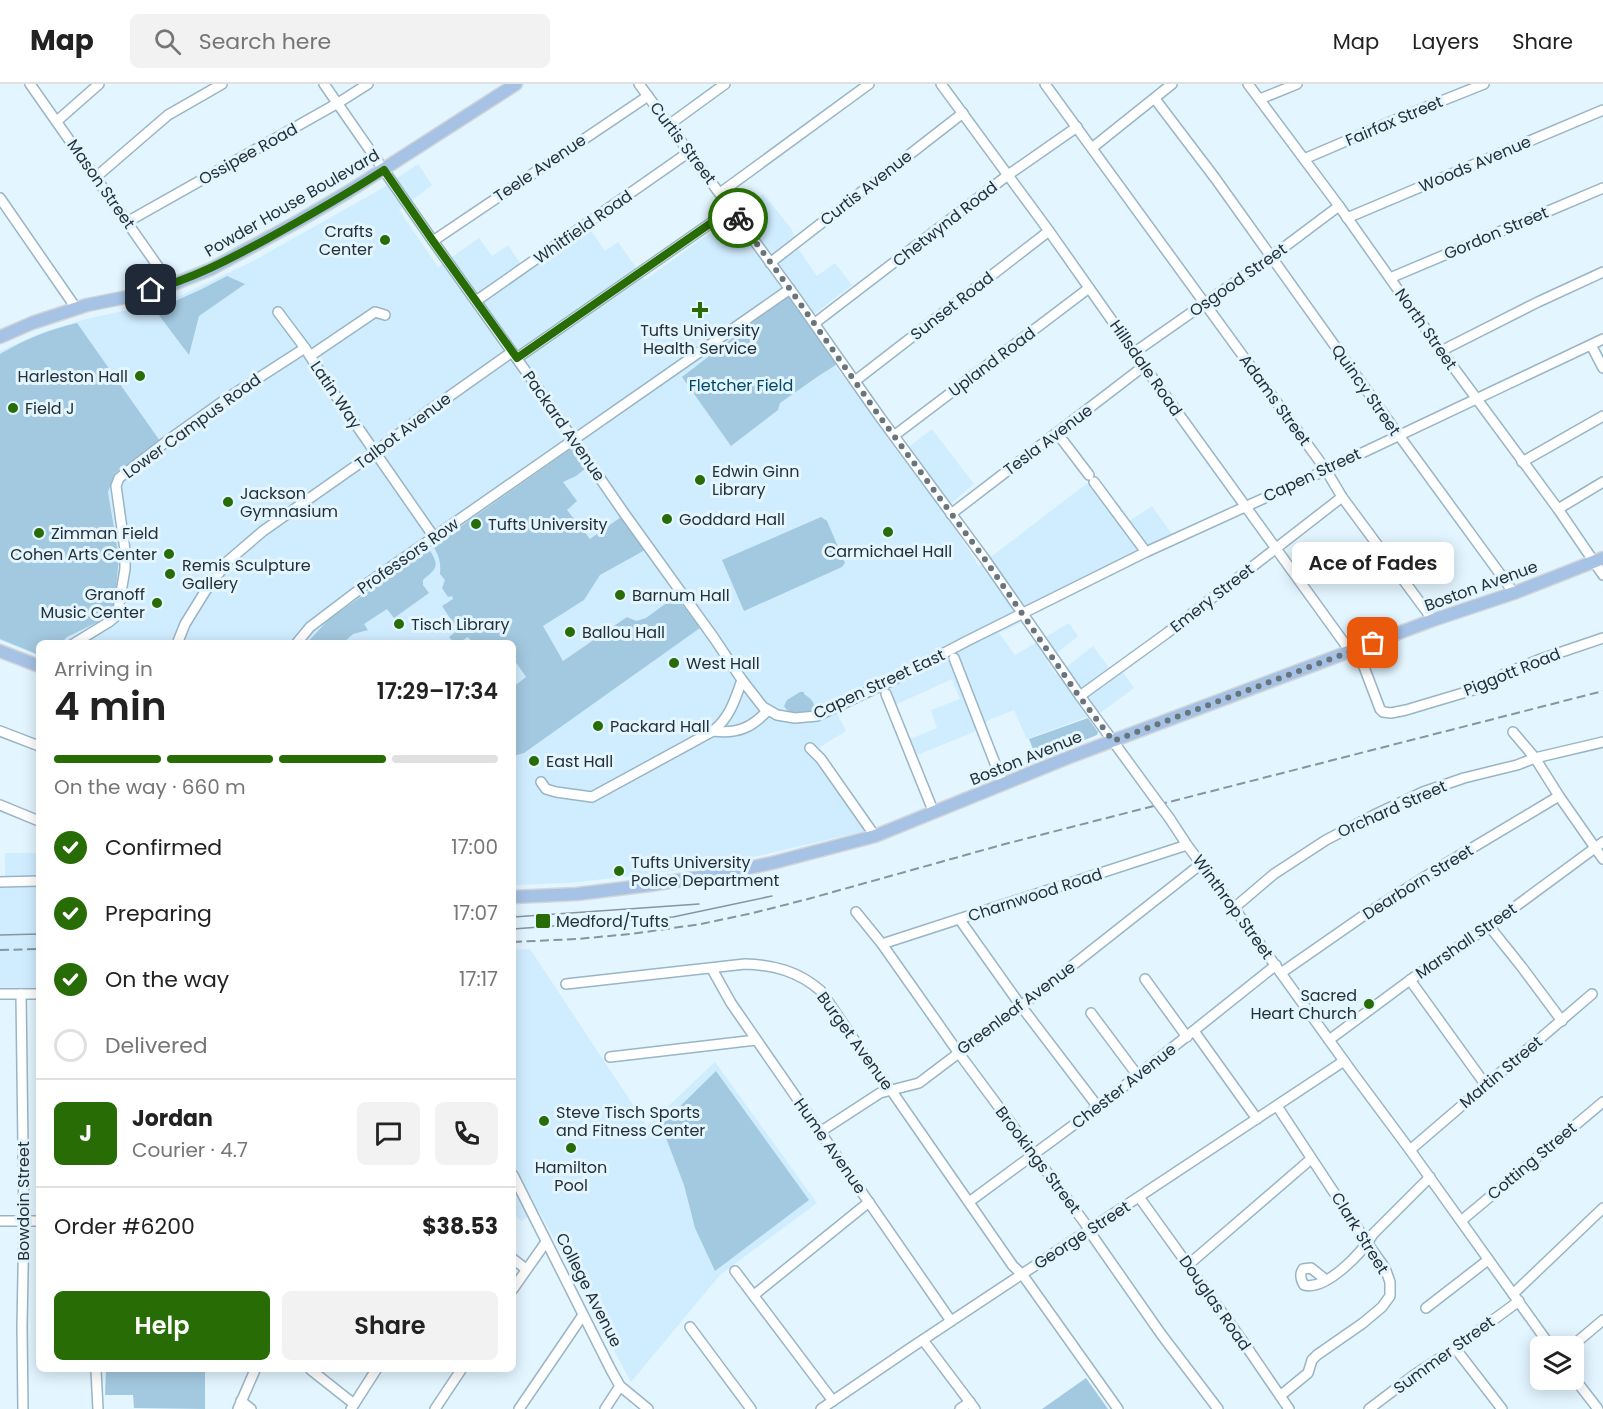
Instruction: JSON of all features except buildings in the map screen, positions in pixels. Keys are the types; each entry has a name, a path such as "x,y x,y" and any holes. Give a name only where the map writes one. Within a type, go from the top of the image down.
{"main road":[{"name":"Powder House Boulevard","path":"1,334 76,308 171,285 212,268 297,222 384,170 516,84"},
{"name":"Boston Avenue","path":"516,897 588,893 693,878 772,863 875,836 1113,741 1598,560"},
{"path":"0,651 36,665"}],"street":[{"name":"Mason Street","path":"30,84 171,285"},
{"path":"57,121 99,84"},
{"path":"96,177 168,115 222,84"},
{"name":"Packard Avenue","path":"324,84 742,680"},
{"name":"Ossipee Road","path":"127,222 338,104 368,84"},
{"name":"Curtis Street","path":"639,84 815,323 916,466"},
{"path":"670,124 725,84"},
{"path":"720,193 869,84"},
{"name":"Hillsdale Road","path":"941,84 1345,644 1353,651"},
{"name":"Adams Street","path":"1045,84 1433,620"},
{"path":"1092,148 1173,84"},
{"name":"North Street","path":"1248,84 1339,206 1522,462 1598,560 1603,575"},
{"path":"1260,99 1297,84"},
{"name":"Fairfax Street","path":"1304,159 1484,84"},
{"name":"Teele Avenue","path":"433,241 648,96"},
{"name":"Quincy Street","path":"1155,99 1221,186 1514,593"},
{"name":"Woods Avenue","path":"1347,218 1603,110"},
{"name":"Curtis Avenue","path":"770,263 963,113"},
{"name":"Chetwynd Road","path":"815,323 1008,175 1077,127"},
{"name":"Whitfield Road","path":"476,301 690,152"},
{"name":"Gordon Street","path":"1390,278 1603,188"},
{"path":"0,198 76,308"},
{"name":"Osgood Street","path":"1136,352 1272,257 1339,206"},
{"name":"Talbot Avenue","path":"179,640 185,624 206,590 228,561 263,531 438,404 515,355 731,209"},
{"name":"Sunset Road","path":"855,381 1049,231"},
{"path":"1441,351 1528,306 1603,272"},
{"name":"Upland Road","path":"895,435 1089,288"},
{"name":"Professors Row","path":"299,640 310,627 334,608 790,289"},
{"name":"Latin Way","path":"278,312 434,537"},
{"path":"307,352 375,312 386,315"},
{"name":"Capen Street","path":"1022,613 1146,552 1603,339"},
{"path":"1591,345 1603,368"},
{"name":"Lower Campus Road","path":"80,640 109,622 118,610 125,569 125,550 117,486 120,478 229,397 307,352"},
{"name":"Tesla Avenue","path":"951,514 1144,366"},
{"path":"1522,462 1603,416"},
{"path":"1057,433 1146,552"},
{"name":"Winthrop Street","path":"916,466 1543,1336"},
{"path":"1558,509 1603,482"},
{"name":"Emery Street","path":"1080,696 1167,633 1342,497"},
{"name":"Capen Street East","path":"768,710 777,715 795,718 817,716 891,681 1022,613"},
{"name":"Piggott Road","path":"1353,651 1361,659 1380,709 1387,713 1483,687 1504,674 1538,660 1603,638"},
{"path":"954,658 1003,784"},
{"path":"713,731 728,733 746,728 768,710 763,707 742,680"},
{"path":"541,782 546,789 556,792 592,797 713,731 728,716 734,706 742,680"},
{"path":"886,694 934,813"},
{"path":"0,731 36,745"},
{"path":"1513,732 1535,758 1559,796 1599,845 1603,859"},
{"name":"Orchard Street","path":"1234,908 1274,873 1326,840 1423,792 1535,758 1603,742"},
{"path":"810,748 821,759 875,836"},
{"name":"Dearborn Street","path":"1278,969 1422,878 1559,796"},
{"path":"0,805 36,819"},
{"name":"Charnwood Road","path":"882,944 1187,845"},
{"name":"Marshall Street","path":"1329,1040 1599,845"},
{"name":"Greenleaf Avenue","path":"820,1132 880,1093 919,1083 1022,1006 1201,864"},
{"path":"0,882 36,881"},
{"name":"Brookings Street","path":"856,912 882,944 958,1052 1090,1230 1161,1334 1218,1409"},
{"path":"960,920 1098,1107"},
{"path":"1489,926 1562,1021"},
{"name":"Burget Avenue","path":"566,984 745,964 767,965 788,971 813,984 821,991 1013,1266 1023,1274 1118,1409"},
{"name":"Hume Avenue","path":"712,969 756,1040 951,1322"},
{"name":"Chester Avenue","path":"969,1202 1098,1107 1190,1034 1278,969"},
{"path":"1145,979 1257,1119"},
{"path":"1410,980 1485,1084"},
{"path":"0,994 36,994"},
{"name":"Bowdoin Street","path":"21,994 24,1409"},
{"name":"Martin Street","path":"1410,1150 1592,994"},
{"path":"1091,1013 1138,1076"},
{"path":"609,1057 756,1040"},
{"name":"George Street","path":"821,1409 1344,1061"},
{"name":"Cotting Street","path":"1461,1221 1603,1102"},
{"name":"Clark Street","path":"1277,1106 1385,1268 1390,1282 1390,1296 1382,1307 1317,1355 1312,1360 1308,1373 1280,1396"},
{"path":"1188,1265 1311,1159"},
{"path":"1326,1280 1336,1275 1368,1244 1373,1234 1430,1177"},
{"name":"College Avenue","path":"516,1181 620,1386 648,1409"},
{"name":"Douglas Road","path":"1139,1197 1245,1343 1289,1409"},
{"path":"754,1295 869,1202"},
{"name":"Summer Street","path":"1369,1409 1384,1405 1414,1375 1455,1348 1516,1298 1603,1208"},
{"path":"0,1221 36,1221"},
{"path":"516,1284 546,1242"},
{"path":"1426,1308 1488,1260"},
{"path":"516,1261 526,1269"},
{"path":"735,1271 833,1401"},
{"path":"519,1409 583,1315"},
{"path":"1584,1336 1603,1320"},
{"path":"690,1327 751,1409"},
{"path":"923,1340 973,1406 960,1409"},
{"path":"1455,1348 1502,1409"},
{"path":"96,1372 98,1409"},
{"path":"251,1409 239,1405 254,1372"},
{"path":"313,1372 352,1406 375,1372"},
{"path":"435,1409 460,1372"},
{"path":"605,1409 620,1386"},
{"path":"1583,1390 1598,1409"}],"shaded area":[{"name":"Tufts University","path":"418,164 432,185 399,210 438,267 479,238 492,256 508,245 527,273 590,229 605,251 618,242 645,280 763,194 791,228 799,250 817,276 835,263 852,285 804,322 832,362 902,452 932,429 974,484 943,510 979,566 1090,481 1123,525 1152,506 1173,536 1018,615 1022,622 999,633 1015,655 1069,623 1078,636 1047,661 1056,675 1093,646 1115,676 1122,671 1134,688 1103,711 1027,739 1014,710 989,720 974,732 917,755 910,739 937,728 931,710 960,699 952,679 895,705 884,679 832,704 846,731 820,747 814,754 869,830 736,861 689,869 570,883 516,885 516,640 36,640 36,655 0,640 0,351 43,332 182,295 255,260 381,189"},
{"path":"5,853 36,853 36,991 0,991 0,886 5,886"},
{"path":"530,949 647,1126 715,1062 817,1203 720,1275 631,1382 539,1211 521,1221 516,1217 516,950"}],"green space":[{"path":"227,276 245,284 199,316 189,355 155,310"},
{"name":"Fletcher Field","path":"792,292 842,361 780,403 778,410 731,446 682,377"},
{"path":"77,323 160,441 115,473 108,492 119,558 114,607 106,618 64,640 36,640 36,654 0,639 0,354 57,328"},
{"path":"572,448 586,468 563,482 577,501 567,510 590,539 621,517 645,550 600,575 584,600 543,626 563,661 627,617 636,621 646,618 676,596 700,628 524,753 516,755 516,685 526,677 516,662 516,640 470,640 468,637 463,640 452,640 449,637 458,630 442,606 453,599 452,596 448,597 442,588 445,580 440,574 439,559 433,546"},
{"path":"821,517 827,521 845,563 842,567 744,611 722,560"},
{"path":"429,549 436,563 434,569 423,580 423,585 429,593 394,618 387,609 364,624 368,630 353,634 346,640 310,640 328,620"},
{"path":"804,692 812,700 815,709 798,715 790,712 784,706 787,700"},
{"path":"1088,718 1098,732 1097,735 1037,759 1029,739"},
{"path":"716,1071 809,1200 715,1271 695,1228 684,1185 661,1125"},
{"path":"106,1372 205,1372 205,1409 134,1408 133,1395 105,1395"},
{"path":"1086,1378 1108,1409 1042,1409"}],"tram line":[{"path":"516,929 673,917 772,896"},
{"path":"516,917 699,904"},
{"path":"0,935 36,934"}],"railway":[{"path":"516,942 631,934 701,924 753,913 1005,844 1603,691"},
{"path":"0,950 36,949"}],"way so far":[{"path":"738,218 1113,741 1373,643"}],"place":[{"name":"Crafts Center","path":"385,240"},
{"name":"Tufts University Health Service","path":"700,310"},
{"name":"Harleston Hall","path":"140,376"},
{"name":"Field J","path":"13,408"},
{"name":"Edwin Ginn Library","path":"700,480"},
{"name":"Jackson Gymnasium","path":"228,502"},
{"name":"Goddard Hall","path":"667,519"},
{"name":"Tufts University","path":"476,524"},
{"name":"Carmichael Hall","path":"888,532"},
{"name":"Zimman Field","path":"39,533"},
{"name":"Cohen Arts Center","path":"169,554"},
{"name":"Remis Sculpture Gallery","path":"170,574"},
{"name":"Barnum Hall","path":"620,595"},
{"name":"Granoff Music Center","path":"157,603"},
{"name":"Tisch Library","path":"399,624"},
{"name":"Ballou Hall","path":"570,632"},
{"name":"Ace of Fades","path":"1373,643"},
{"name":"West Hall","path":"674,663"},
{"name":"Packard Hall","path":"598,726"},
{"name":"East Hall","path":"534,761"},
{"name":"Tufts University Police Department","path":"619,871"},
{"name":"Medford/Tufts","path":"543,921"},
{"name":"Sacred Heart Church","path":"1369,1004"},
{"name":"Steve Tisch Sports and Fitness Center","path":"544,1121"},
{"name":"Hamilton Pool","path":"571,1148"}],"route":[{"path":"151,290 171,285 212,268 297,222 384,170 517,358 731,209 738,218"}]}
